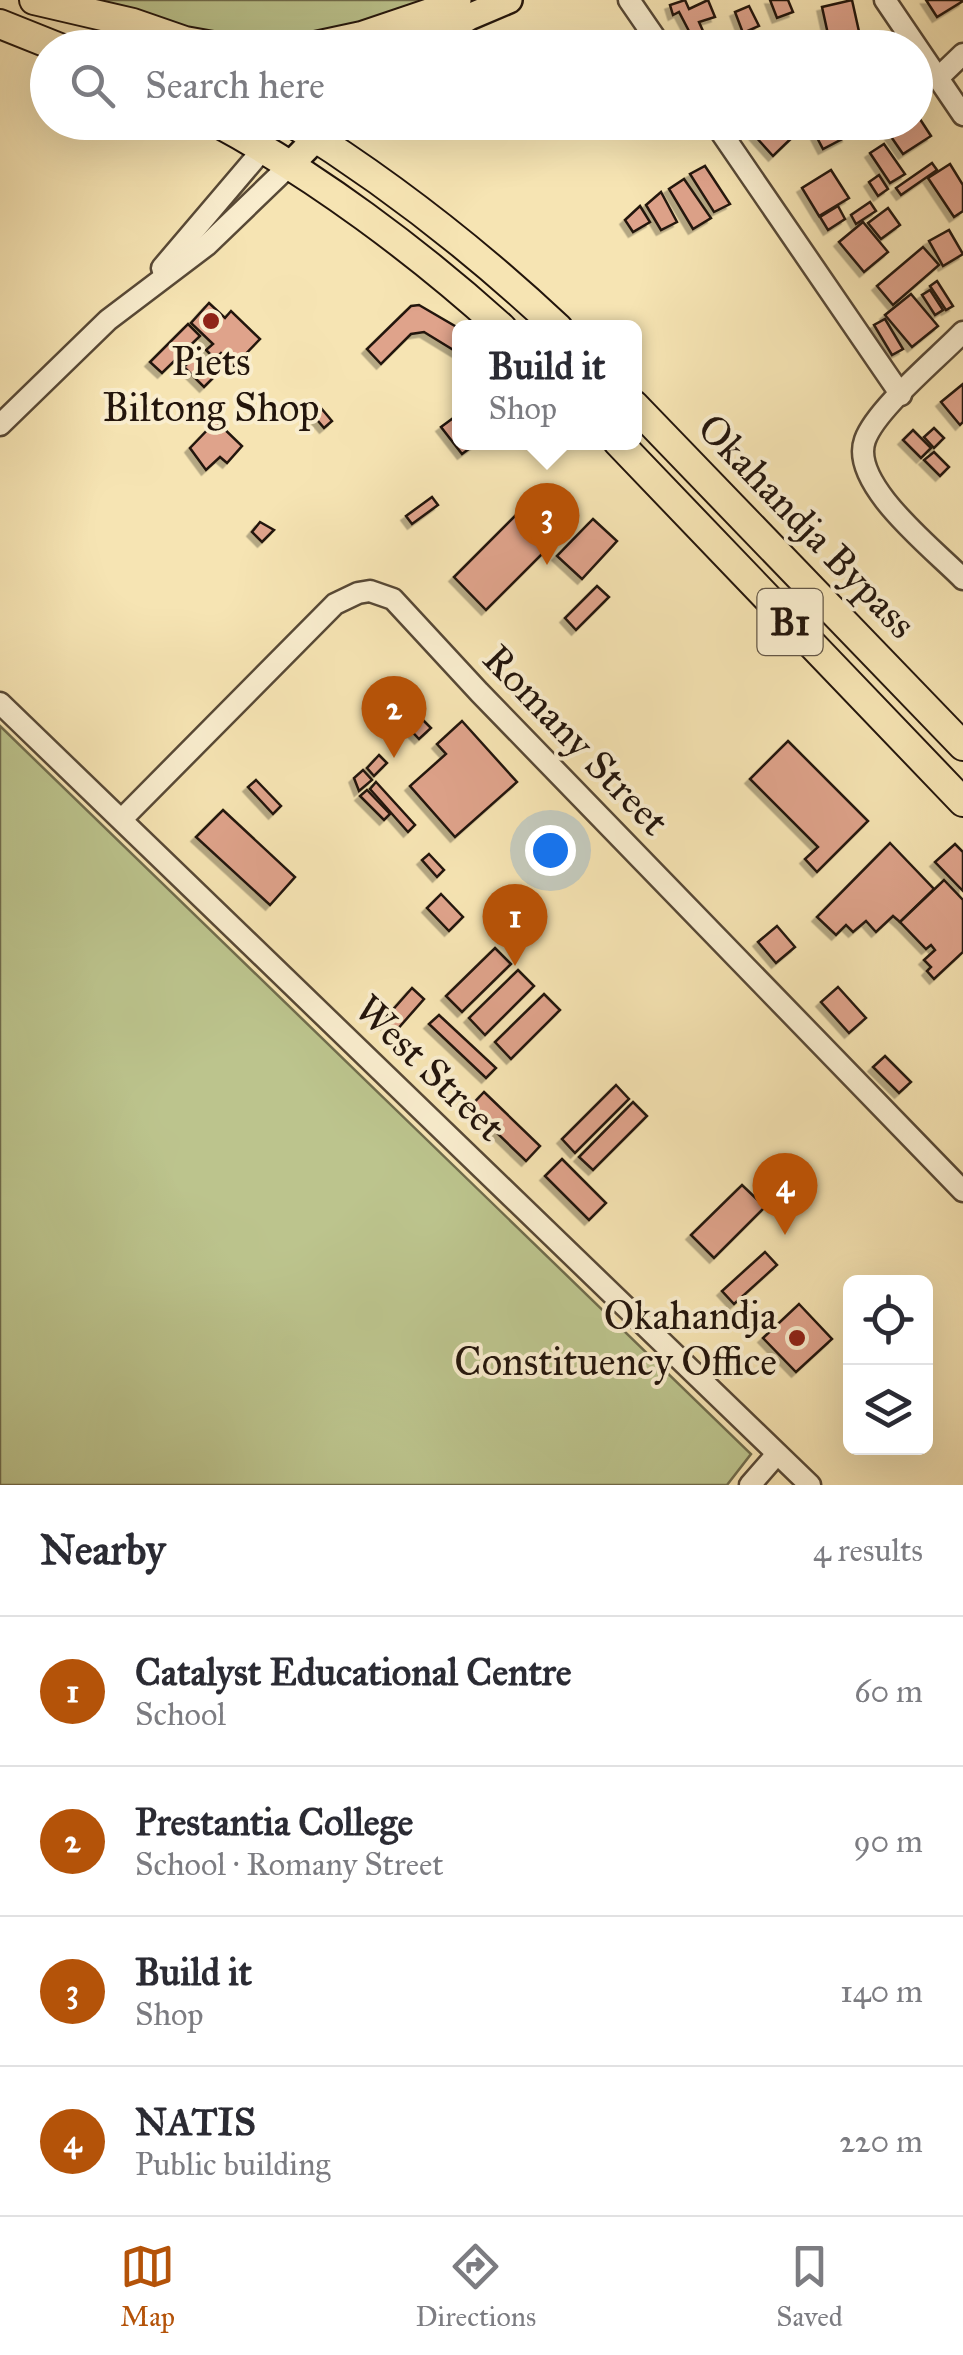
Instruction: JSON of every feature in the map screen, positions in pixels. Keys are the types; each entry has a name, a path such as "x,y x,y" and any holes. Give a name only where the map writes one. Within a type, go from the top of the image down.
{"highway":[{"path":"34,0 108,30"},
{"path":"34,0 153,30"},
{"path":"380,30 430,13"},
{"path":"0,24 30,36"},
{"path":"249,140 290,164 412,254 492,320"},
{"path":"336,140 501,274 550,320"},
{"name":"Okahandja Bypass","path":"642,413 963,746"},
{"name":"Okahandja Bypass","path":"626,450 963,802"}],"main road":[{"path":"401,30 458,0"},
{"path":"448,30 509,0"},
{"path":"264,148 272,140"},
{"path":"290,164 314,140"}],"street":[{"path":"629,0 650,30"},
{"path":"885,0 905,30"},
{"path":"938,78 963,54"},
{"path":"933,71 963,116"},
{"path":"726,140 901,395"},
{"path":"146,290 264,148"},
{"path":"0,424 108,320 207,245 290,164"},
{"path":"963,332 872,426 862,454 865,469 884,500 963,579"},
{"name":"Romany Street","path":"122,819 336,604 358,592 370,591 393,598 963,1192"},
{"name":"West Street","path":"0,703 810,1485"},
{"path":"750,1485 777,1454"}],"green space":[{"path":"83,0 424,3 338,30 188,30"},
{"path":"0,726 751,1454 727,1485 0,1485"}],"building":[{"path":"685,0 689,9 708,0 715,17 699,22 703,30 688,30 679,12 673,15 670,5"},
{"path":"770,0 788,0 793,12 777,18"},
{"path":"852,0 859,30 827,30 822,7"},
{"path":"926,0 963,0 963,1 937,17"},
{"path":"749,6 759,26 742,30 735,12"},
{"path":"759,140 790,140 773,156"},
{"path":"818,140 840,140 823,149"},
{"path":"893,140 925,140 903,154"},
{"path":"884,144 905,174 890,183 870,153"},
{"path":"932,163 937,170 901,195 896,188"},
{"path":"950,164 963,185 963,211 954,217 928,178"},
{"path":"705,166 730,204 714,212 690,174"},
{"path":"831,170 849,198 819,216 802,188"},
{"path":"879,175 888,189 878,196 869,182"},
{"path":"684,179 711,218 693,229 669,189"},
{"path":"661,192 677,222 661,230 646,205"},
{"path":"870,202 876,211 856,224 851,215"},
{"path":"640,206 650,222 633,232 625,220"},
{"path":"838,206 845,219 828,230 820,217"},
{"path":"888,208 900,225 881,239 868,223"},
{"path":"863,222 888,252 864,272 839,242"},
{"path":"949,230 963,254 943,266 929,241"},
{"path":"923,247 939,265 893,305 877,286"},
{"path":"937,281 953,306 946,310 930,286"},
{"path":"930,290 943,310 935,315 922,295"},
{"path":"911,294 938,326 912,347 885,315"},
{"path":"209,303 225,318 231,311 260,339 234,366 221,353 215,359 206,350 213,344 191,323"},
{"path":"419,305 452,324 452,349 424,332 411,334 381,364 367,349 411,306"},
{"path":"885,319 903,349 892,355 874,325"},
{"path":"188,324 200,336 162,373 150,362"},
{"path":"197,354 217,374 204,387 184,367"},
{"path":"963,384 963,422 960,425 941,402"},
{"path":"321,408 332,421 324,428 313,415"},
{"path":"452,419 452,441 441,427"},
{"path":"216,421 242,446 227,463 220,457 206,470 190,448"},
{"path":"934,428 944,438 934,448 924,437"},
{"path":"913,430 931,448 921,458 903,440"},
{"path":"934,452 949,467 940,476 924,460"},
{"path":"432,497 438,505 412,524 406,516"},
{"path":"534,497 567,529 486,610 454,577"},
{"path":"593,519 617,541 582,579 557,556"},
{"path":"260,522 274,530 262,542 252,532"},
{"path":"597,586 609,597 576,630 565,618"},
{"path":"415,712 431,728 419,739 404,723"},
{"path":"462,721 517,782 455,837 410,786 446,754 437,744"},
{"path":"788,741 868,821 817,872 805,859 818,847 750,779"},
{"path":"379,755 387,763 374,776 367,768"},
{"path":"363,770 372,780 359,791 354,778"},
{"path":"256,780 281,806 273,814 248,787"},
{"path":"376,782 415,825 408,832 370,789"},
{"path":"367,790 390,814 384,820 360,796"},
{"path":"223,810 295,877 270,905 196,837"},
{"path":"890,843 934,889 900,922 893,916 876,932 866,921 853,932 846,925 836,935 817,917"},
{"path":"955,844 963,852 963,891 935,862"},
{"path":"429,854 444,870 437,877 422,860"},
{"path":"944,880 963,900 963,952 934,979 924,960 935,950 931,945 926,949 900,922"},
{"path":"441,894 463,917 449,931 427,908"},
{"path":"777,926 795,947 776,963 758,942"},
{"path":"495,948 511,964 462,1012 446,996"},
{"path":"518,970 534,986 485,1035 469,1018"},
{"path":"838,987 866,1018 849,1033 821,1002"},
{"path":"412,988 424,999 395,1032 382,1022"},
{"path":"544,994 560,1010 511,1059 495,1042"},
{"path":"439,1015 496,1068 486,1078 429,1024"},
{"path":"885,1056 911,1082 899,1093 873,1067"},
{"path":"616,1085 629,1099 575,1153 562,1139"},
{"path":"484,1092 540,1146 526,1161 470,1107"},
{"path":"633,1102 647,1116 593,1170 579,1157"},
{"path":"562,1159 606,1203 589,1220 545,1176"},
{"path":"742,1185 765,1207 714,1258 691,1235"},
{"path":"765,1252 777,1265 734,1304 722,1291"},
{"name":"Okahandja Constituency Office","path":"799,1304 832,1339 796,1372 763,1338"}],"place":[{"name":"Piets Biltong Shop","path":"211,321"},
{"name":"Build it","path":"547,565"},
{"name":"Prestantia College","path":"394,758"},
{"name":"Catalyst Educational Centre","path":"515,966"},
{"name":"NATIS","path":"785,1235"},
{"name":"Okahandja Constituency Office","path":"797,1338"}]}
